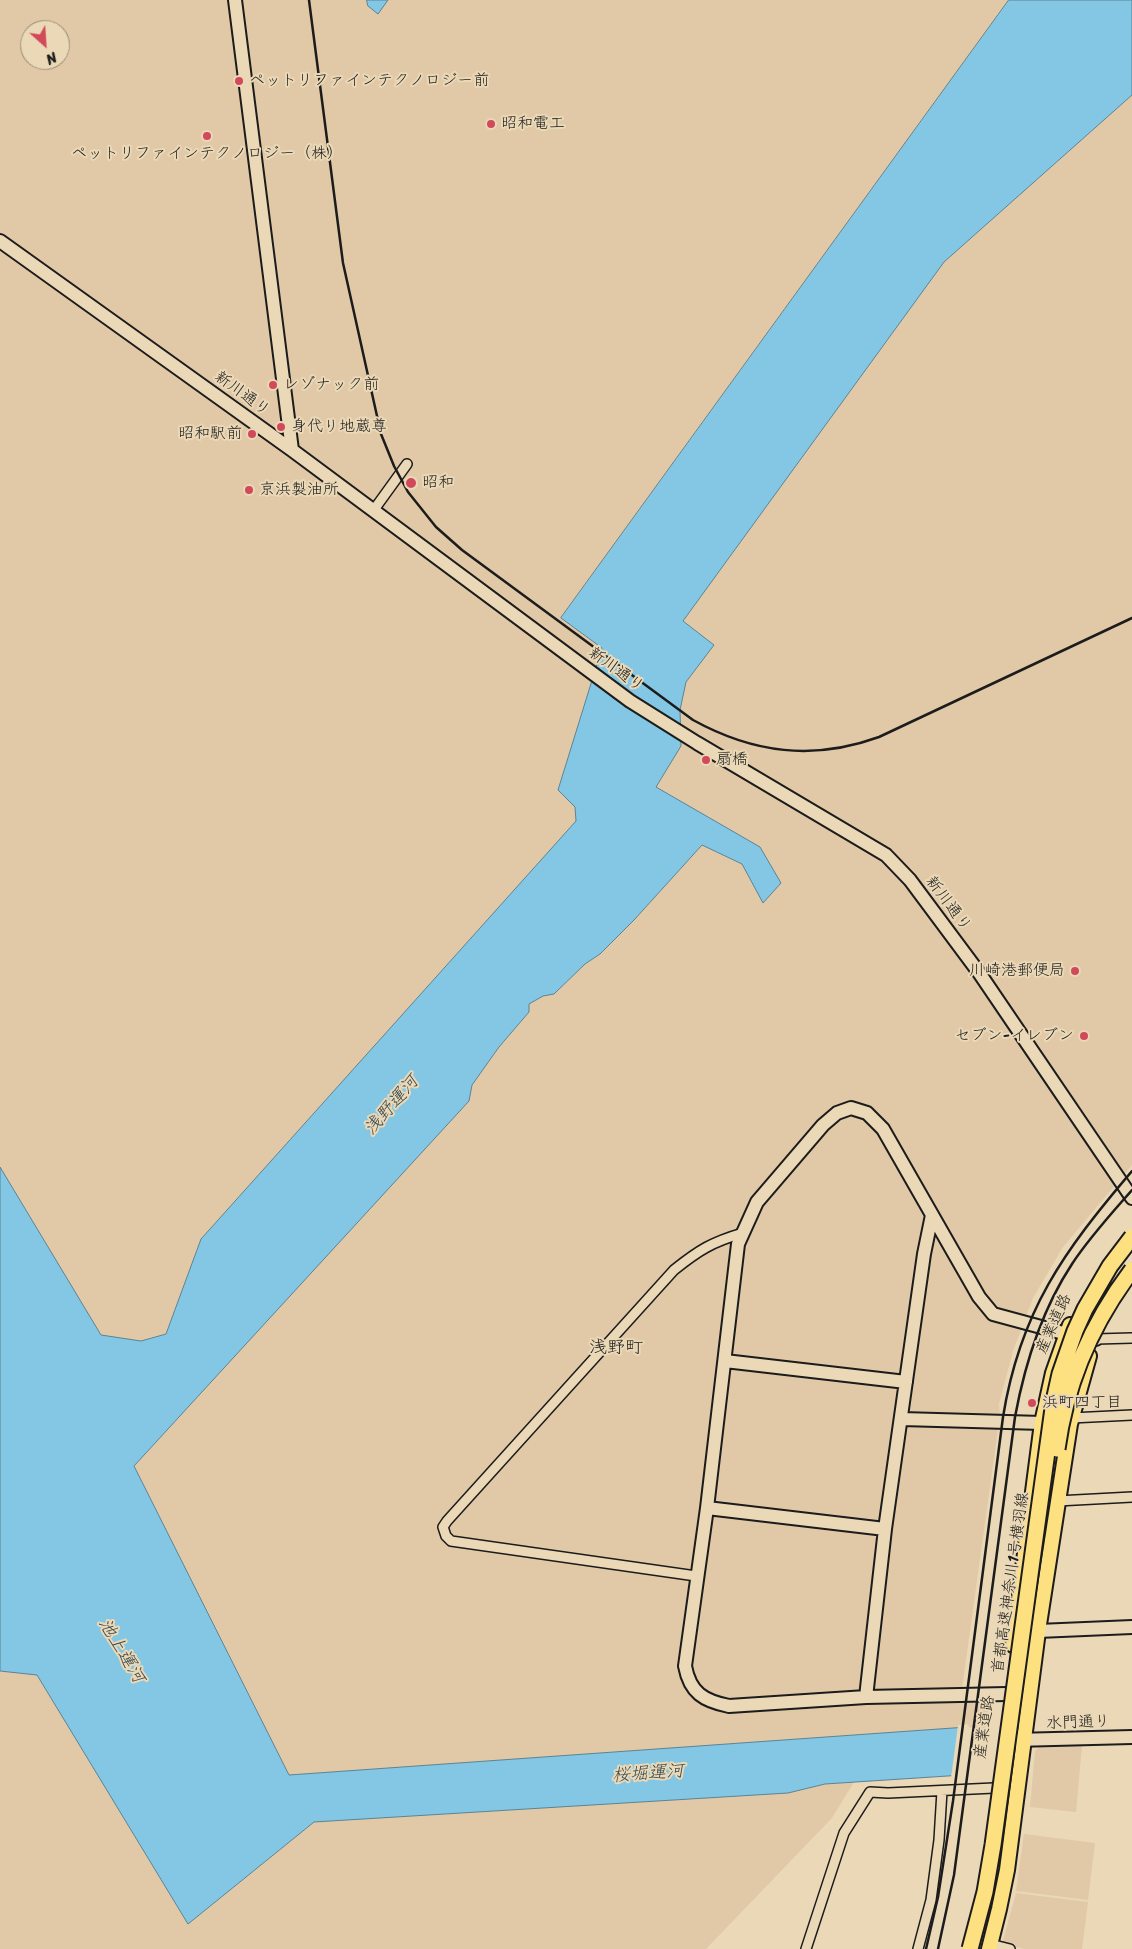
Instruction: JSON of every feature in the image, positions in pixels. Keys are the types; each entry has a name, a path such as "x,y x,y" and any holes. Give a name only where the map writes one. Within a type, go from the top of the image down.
{"highway":[{"name":"首都高速神奈川1号横羽線","path":"970,1949 985,1892 993,1845 1054,1402 1060,1374 1085,1309 1110,1266 1132,1237"},
{"name":"首都高速神奈川1号横羽線","path":"986,1947 1003,1847 1058,1444 1066,1405 1073,1379 1088,1339 1109,1302 1132,1270"}],"main road":[{"name":"産業道路","path":"963,1949 972,1923 987,1853 1042,1423 1053,1374 1077,1308 1106,1264 1132,1230"},
{"path":"986,1947 1007,1870 1038,1631 1070,1418 1096,1338 1132,1277"}],"street":[{"path":"235,0 292,450"},
{"name":"新川通り","path":"0,241 292,450 630,701 886,855 897,865 942,922 1001,1004 1132,1198"},
{"path":"373,511 407,464"},
{"path":"1007,1694 866,1697 729,1706 711,1702 696,1692 688,1679 685,1666 696,1576 707,1508 738,1244 757,1202 823,1125 837,1113 851,1108 867,1113 883,1129 979,1297 994,1314 1067,1334 1096,1338 1132,1338"},
{"path":"866,1697 885,1529 924,1254 932,1215"},
{"path":"696,1576 451,1541 446,1536 443,1527 674,1270 698,1250 720,1240 743,1233"},
{"path":"725,1361 906,1382"},
{"path":"902,1419 1042,1423 1070,1418 1132,1415"},
{"path":"1057,1501 1132,1497"},
{"path":"707,1508 885,1529"},
{"path":"1038,1631 1132,1626"},
{"name":"水門通り","path":"1001,1740 1132,1737"},
{"path":"806,1949 844,1833 870,1792 994,1788"},
{"path":"918,1949 931,1900 939,1840 942,1791"},
{"path":"986,1947 1010,1949"}],"shaded area":[{"path":"0,0 1009,0 561,618 602,648 558,790 575,807 576,821 201,1239 166,1334 141,1341 101,1336 0,1167"},
{"path":"1132,95 1132,1165 1063,1247 1033,1298 1013,1351 999,1404 1000,1415 961,1696 982,1699 988,1709 985,1729 967,1727 289,1775 134,1466 403,1169 468,1101 472,1085 499,1047 529,1012 529,1004 543,996 554,994 585,964 600,954 634,920 702,845 742,864 763,903 760,847 656,787 681,746 680,710 686,682 714,645 683,621 944,262"},
{"path":"0,1671 37,1674 188,1923 314,1822 788,1793 825,1784 854,1782 832,1818 706,1949 0,1949"},
{"path":"1042,1745 1082,1746 1076,1812 1030,1807 1035,1751"},
{"path":"1024,1834 1095,1843 1088,1900 1016,1891"},
{"path":"1016,1893 1088,1902 1082,1949 1025,1949 1002,1944"}],"water":[{"path":"367,0 388,0 378,14 368,6"},
{"path":"1009,0 1132,0 1132,95 944,262 683,621 714,645 686,682 680,710 681,746 656,787 760,847 781,883 763,903 742,864 702,845 634,920 600,954 585,964 554,994 543,996 529,1004 529,1012 499,1047 472,1085 469,1101 134,1466 289,1775 967,1727 963,1775 825,1784 788,1793 314,1822 188,1924 37,1675 0,1671 0,1167 101,1335 141,1341 166,1334 201,1239 576,821 575,807 558,790 602,648 561,618"}],"pier":[{"path":"967,1724 969,1727 965,1776 951,1778 958,1725"}],"railway":[{"path":"309,0 343,263 381,434 394,466 408,492 436,527 462,550 693,720 738,740 784,750 831,749 855,745 879,737 1132,618"},
{"path":"926,1949 938,1897 953,1801 1003,1417 1011,1379 1033,1314 1048,1284 1086,1228 1132,1171"},
{"path":"938,1949 954,1875 1015,1417 1029,1357 1051,1300 1072,1264 1100,1226 1132,1190"}],"place":[{"name":"ペットリファインテクノロジー前","path":"239,81"},
{"name":"昭和電工","path":"491,124"},
{"name":"ペットリファインテクノロジー（株）","path":"207,136"},
{"name":"レゾナック前","path":"273,385"},
{"name":"身代り地蔵尊","path":"281,427"},
{"name":"昭和駅前","path":"252,434"},
{"name":"昭和","path":"411,483"},
{"name":"京浜製油所","path":"249,490"},
{"name":"扇橋","path":"706,760"},
{"name":"川崎港郵便局","path":"1075,971"},
{"name":"セブン-イレブン","path":"1084,1036"},
{"name":"浜町四丁目","path":"1032,1403"}],"district":[{"name":"浅野町","path":"616,1348"}],"water label":[{"name":"浅野運河","path":"392,1106"},
{"name":"池上運河","path":"121,1651"},
{"name":"桜堀運河","path":"648,1774"}]}
